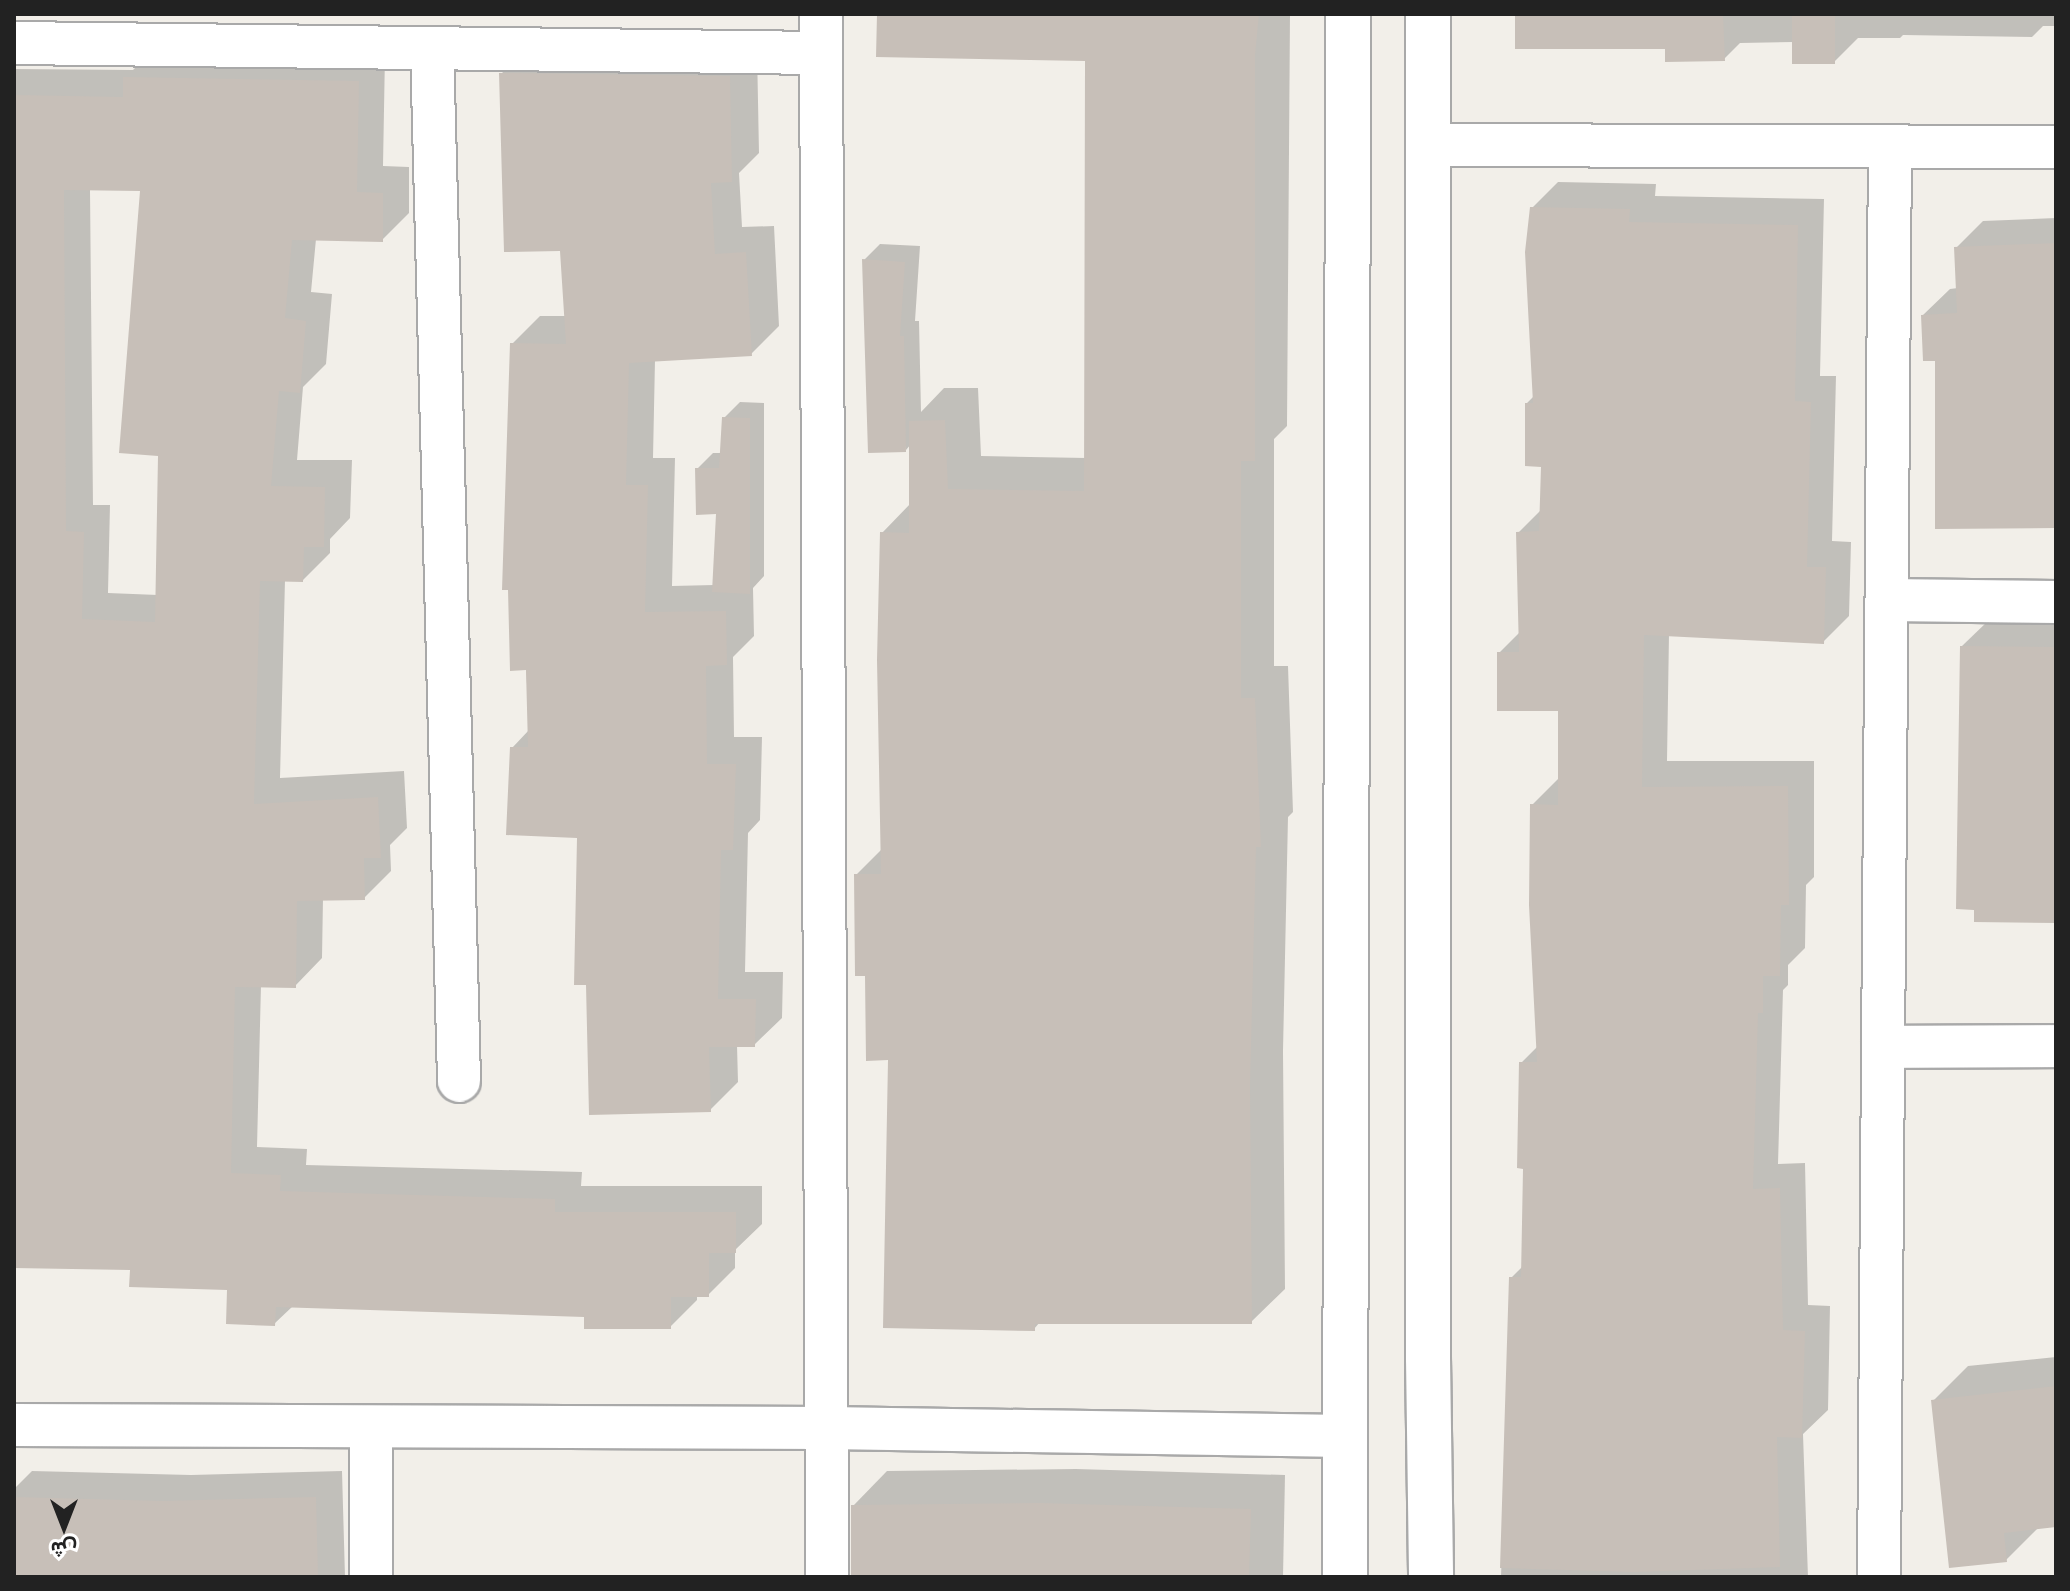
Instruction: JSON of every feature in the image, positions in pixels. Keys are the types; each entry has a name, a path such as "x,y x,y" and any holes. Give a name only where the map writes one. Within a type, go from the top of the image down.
{"street":[{"path":"1345,1577 1348,14"},
{"path":"1428,14 1428,1358 1431,1577"},
{"path":"14,43 113,29 432,48 821,34 827,1577"},
{"path":"432,48 459,1081"},
{"path":"1428,145 2056,147"},
{"path":"1879,1577 1890,146"},
{"path":"1887,600 2056,602"},
{"path":"1883,1047 2056,1046"},
{"path":"14,1425 828,1428 1345,1436"},
{"path":"371,1428 371,1577"},
{"path":"1345,1436 1375,1577"}],"building":[{"path":"877,14 1259,14 1255,55 1255,461 1241,461 1241,698 1255,698 1261,847 1256,847 1250,1086 1252,1324 1035,1324 1035,1331 883,1328 888,1060 866,1061 865,976 855,976 854,874 881,874 877,660 880,532 909,533 909,421 945,420 948,489 1084,491 1085,61 876,57"},
{"path":"1515,14 1723,14 1725,61 1665,62 1665,49 1515,49"},
{"path":"1792,14 1835,14 1835,64 1792,64"},
{"path":"499,73 730,76 732,182 711,183 715,254 746,252 752,356 629,363 626,485 648,485 645,612 726,611 727,665 706,666 707,764 736,764 733,850 721,850 718,999 756,999 755,1047 709,1047 711,1112 589,1115 586,985 574,985 577,838 506,835 510,747 528,747 526,670 510,671 508,590 502,590 510,343 566,344 560,251 504,252"},
{"path":"123,77 359,81 357,192 383,193 383,242 292,240 285,318 306,321 300,393 279,391 271,486 325,487 324,547 304,547 303,582 260,581 254,804 378,797 381,858 364,858 365,900 297,901 296,988 235,987 231,1173 281,1175 280,1191 555,1199 555,1212 736,1212 736,1253 709,1253 709,1297 671,1297 671,1329 584,1329 584,1317 276,1307 275,1326 226,1324 227,1290 129,1287 130,1270 14,1268 14,95 123,97","holes":["64,190 140,191 119,453 158,456 155,622 82,619 84,532 66,531"]},
{"path":"1530,207 1630,209 1629,222 1798,225 1795,401 1811,402 1807,567 1826,567 1824,644 1644,635 1642,787 1788,786 1789,905 1781,905 1780,976 1763,976 1763,1013 1758,1013 1753,1189 1780,1188 1783,1330 1805,1331 1802,1438 1777,1437 1780,1567 1634,1572 1500,1568 1509,1277 1521,1277 1523,1169 1517,1168 1519,1062 1537,1062 1529,905 1530,804 1558,805 1558,711 1497,711 1497,652 1519,652 1516,532 1539,531 1541,467 1525,466 1525,403 1533,403 1525,252"},
{"path":"2056,243 2056,528 1935,529 1935,361 1923,361 1921,315 1957,313 1954,247"},
{"path":"862,259 905,262 900,336 904,336 906,452 868,453"},
{"path":"722,417 750,418 750,594 712,592 716,514 696,515 695,468 719,468"},
{"path":"1960,646 2056,647 2056,923 1974,922 1974,910 1956,909"},
{"path":"2056,1386 2056,1527 2004,1533 2007,1562 1949,1568 1931,1400"},
{"path":"14,1497 163,1501 316,1497 318,1577 14,1577"},
{"path":"1040,1503 1251,1509 1249,1577 851,1577 851,1505"}]}
